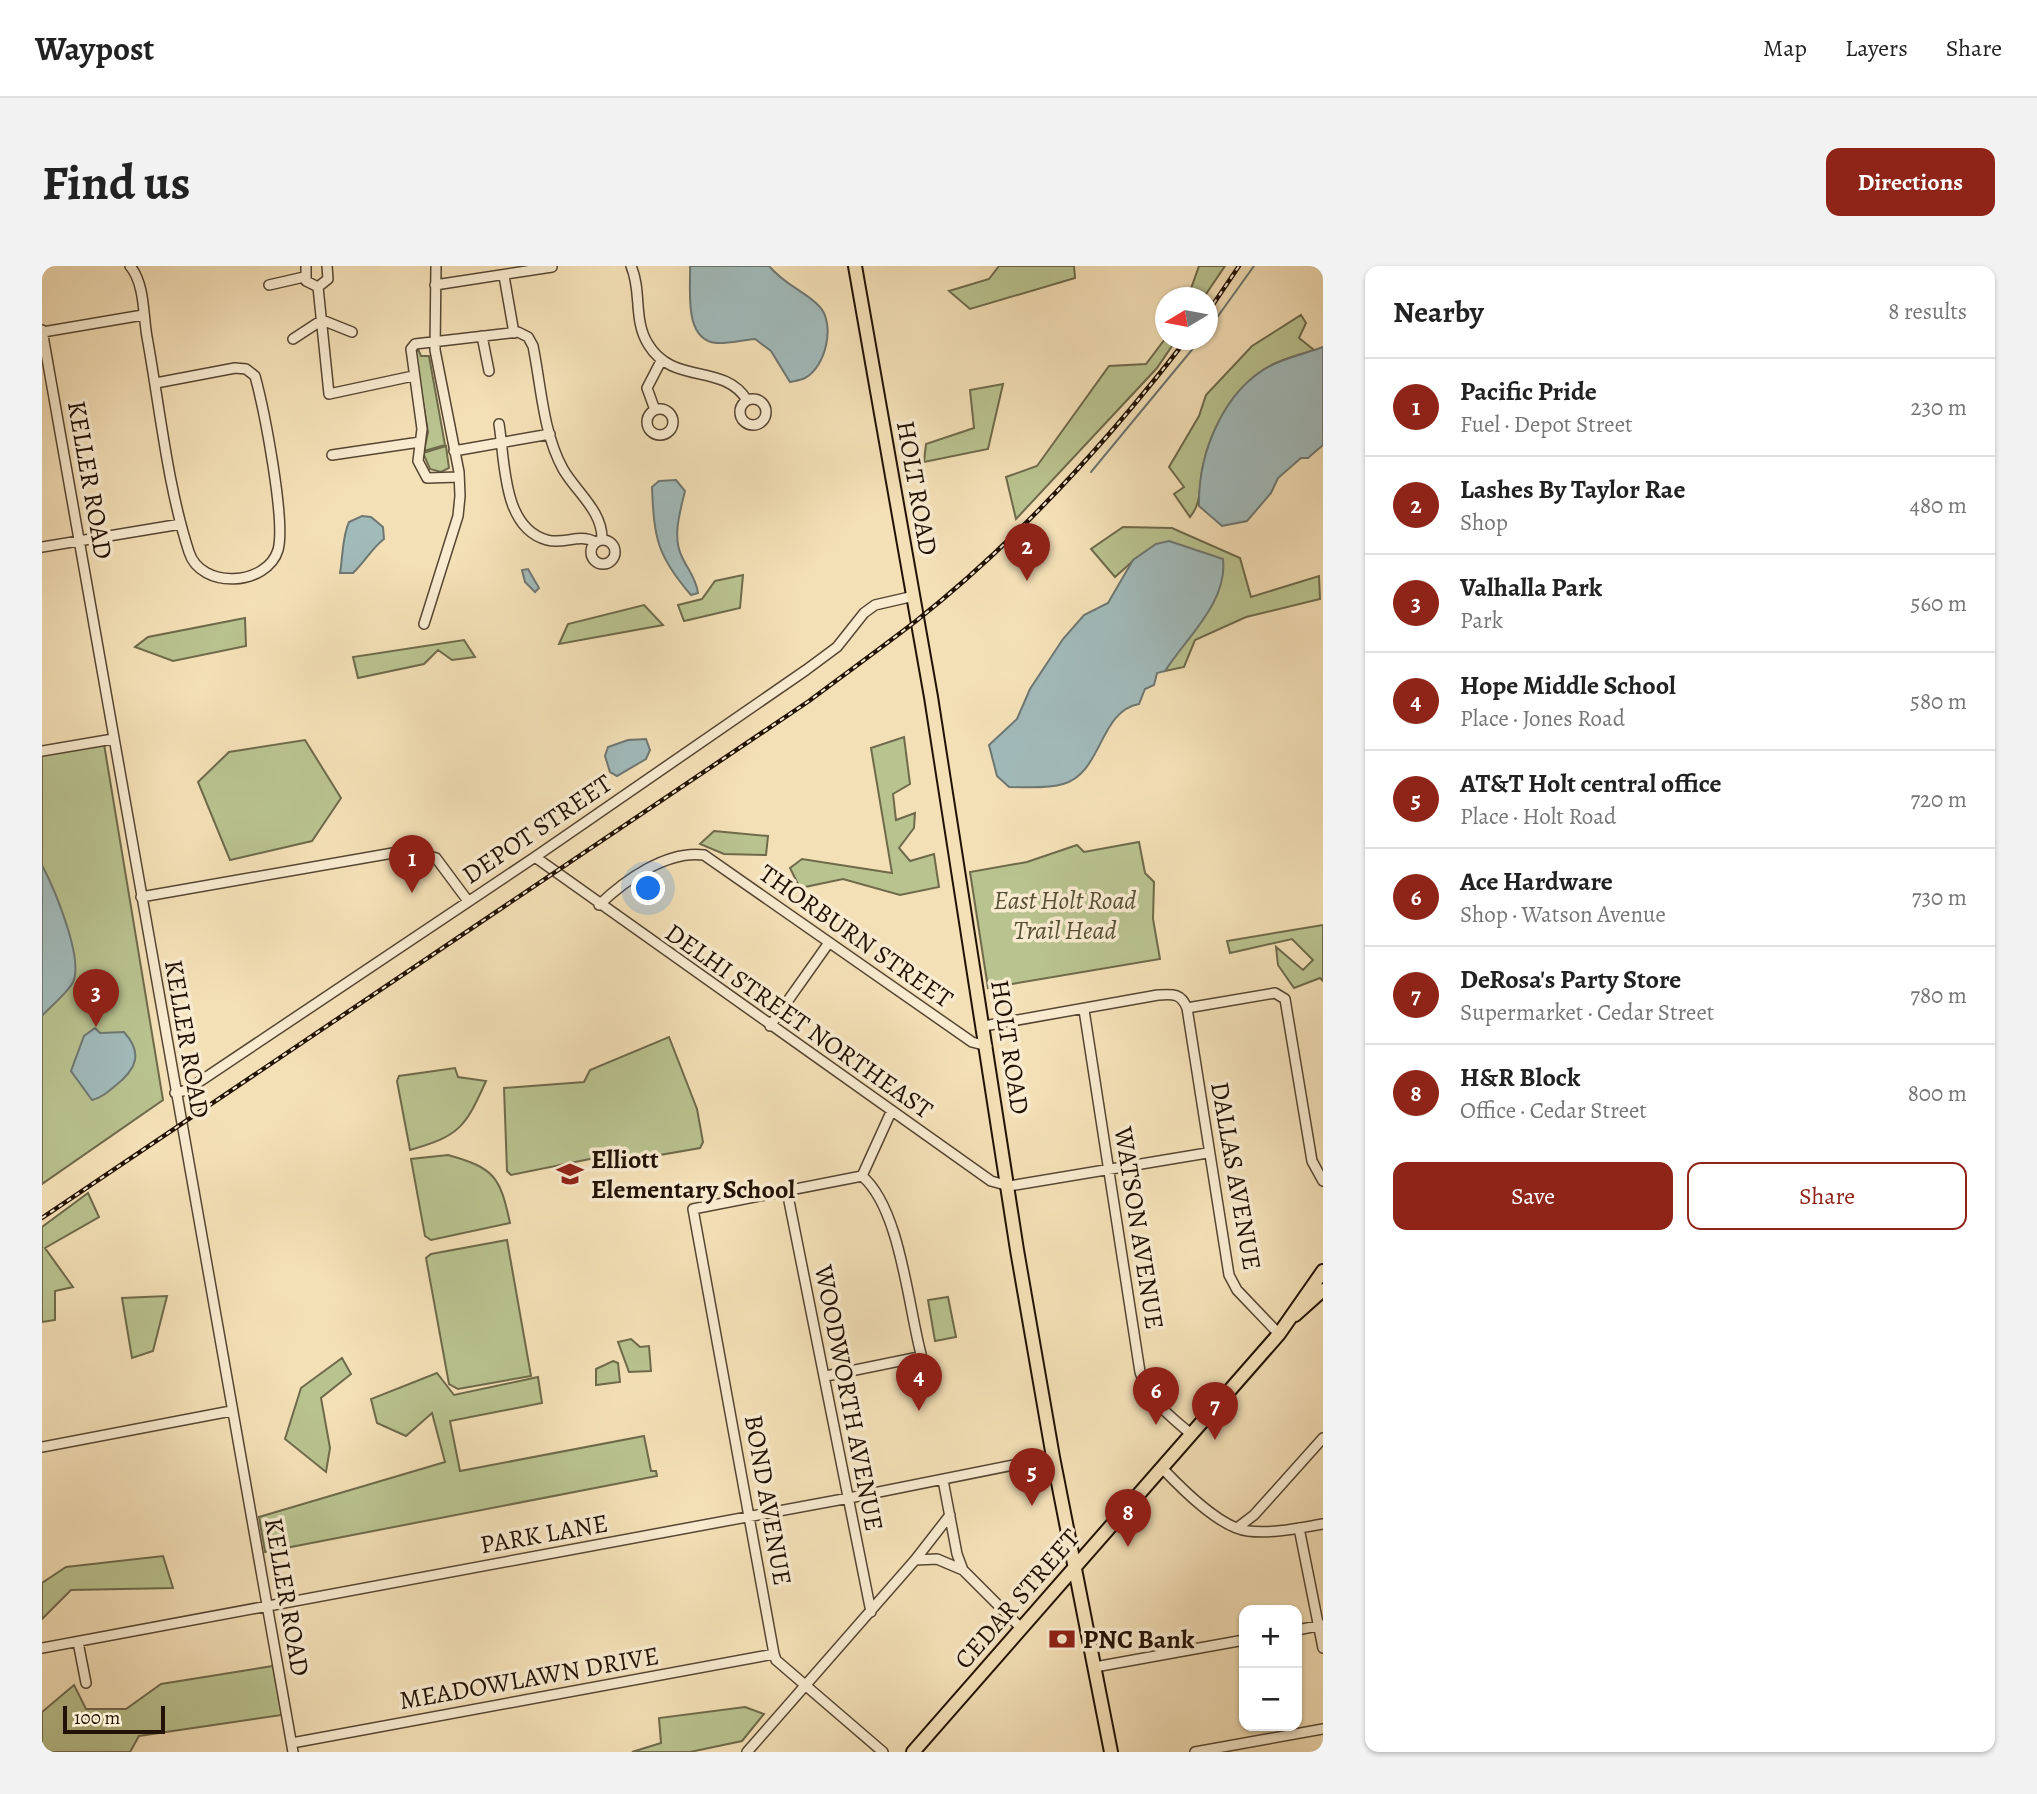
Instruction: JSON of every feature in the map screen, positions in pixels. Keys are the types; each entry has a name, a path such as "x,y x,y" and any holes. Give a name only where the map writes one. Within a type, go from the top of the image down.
{"main road":[{"name":"HOLT ROAD","path":"855,266 914,596 984,1026 1017,1250 1053,1457 1111,1752"},
{"name":"CEDAR STREET","path":"913,1752 1279,1334 1321,1280"}],"street":[{"path":"130,266 139,285 143,315 181,524 190,557 202,571 219,578 239,579 262,570 277,552 281,525 255,376 246,369 235,368 156,383"},
{"path":"306,266 304,277 309,284 318,286 328,279 327,266"},
{"path":"424,624 458,516 459,477 435,342 436,266"},
{"path":"631,266 636,280 640,327 661,361 676,369 732,382 747,400"},
{"path":"435,285 552,267"},
{"path":"504,276 514,333"},
{"path":"270,285 304,277"},
{"path":"318,286 329,394 413,376"},
{"path":"42,331 143,315"},
{"path":"321,320 352,332"},
{"path":"293,339 321,320"},
{"name":"KELLER ROAD","path":"42,331 292,1747"},
{"path":"459,477 427,478 418,461 422,429 410,353 412,346 514,333 528,337 533,346 550,433 562,467 599,520 598,541 586,538 546,540 522,524 514,511 499,424"},
{"path":"482,336 489,371"},
{"path":"655,410 647,388 661,361"},
{"path":"454,451 550,433"},
{"path":"332,455 420,442"},
{"path":"42,547 181,524"},
{"name":"DEPOT STREET","path":"175,1093 187,1090 535,857 825,657 875,605 914,596"},
{"path":"42,751 113,738"},
{"path":"141,897 410,849 436,858 468,901"},
{"name":"THORBURN STREET","path":"599,905 626,883 665,862 678,856 704,855 972,1042 987,1046"},
{"name":"DELHI STREET NORTHEAST","path":"535,857 891,1112 991,1181 1009,1186"},
{"path":"770,1026 828,944"},
{"path":"984,1026 1172,994 1181,998 1186,1008 1275,993 1285,999 1312,1161 1323,1181"},
{"name":"DALLAS AVENUE","path":"1186,1008 1207,1153 1231,1282 1279,1334"},
{"name":"WATSON AVENUE","path":"1084,1010 1143,1381 1158,1405 1191,1434"},
{"path":"862,1176 891,1112"},
{"path":"1009,1186 1207,1153"},
{"path":"787,1191 862,1176"},
{"path":"826,1376 919,1357 921,1354 891,1222 878,1194 862,1176"},
{"name":"BOND AVENUE","path":"774,1654 693,1209 787,1191"},
{"name":"WOODWORTH AVENUE","path":"787,1191 871,1612"},
{"path":"42,1447 232,1411"},
{"path":"1237,1528 1254,1515 1323,1438"},
{"name":"PARK LANE","path":"42,1648 849,1499 1053,1457"},
{"path":"1162,1468 1185,1492 1237,1528 1255,1532 1323,1524"},
{"path":"943,1480 963,1570"},
{"path":"747,1752 871,1612 950,1515"},
{"path":"1299,1528 1321,1626 1323,1648"},
{"path":"915,1560 937,1559 963,1570 1022,1629"},
{"path":"1302,1629 1321,1626"},
{"path":"1095,1667 1239,1641"},
{"path":"78,1642 86,1683"},
{"path":"774,1654 805,1686 883,1752"},
{"name":"MEADOWLAWN DRIVE","path":"292,1747 774,1654"},
{"path":"1195,1752 1323,1729"}],"green space":[{"path":"999,266 1074,266 1075,278 970,309 949,291 989,279"},
{"path":"1199,266 1225,266 1211,287 1192,287"},
{"path":"1301,315 1306,323 1299,338 1314,350 1287,358 1259,373 1247,383 1227,408 1207,451 1198,500 1190,517 1174,494 1184,487 1169,467 1199,416 1206,395 1252,346"},
{"path":"418,349 421,356 429,356 445,445 424,451 428,432 415,354"},
{"path":"1157,350 1169,350 1157,368 1016,519 1006,477 1037,466 1109,366 1146,364"},
{"path":"1003,384 988,449 924,462 926,444 974,428 970,390"},
{"path":"446,446 449,468 441,472 430,469 423,453"},
{"path":"1123,527 1172,528 1240,558 1251,597 1319,576 1320,599 1246,617 1195,640 1184,667 1165,671 1182,645 1134,560 1115,577 1091,549"},
{"path":"743,575 740,608 684,621 678,605 702,599 715,581"},
{"path":"644,605 663,625 559,644 568,624"},
{"path":"245,618 246,646 173,661 135,647 148,637"},
{"path":"464,640 475,657 452,660 438,650 424,664 358,678 353,657"},
{"path":"904,737 910,784 893,794 896,820 915,813 914,828 899,848 910,861 934,854 939,887 900,895 843,879 800,888 790,868 802,859 892,873 871,748"},
{"path":"305,740 341,798 312,841 230,860 198,782 229,752"},
{"path":"104,744 163,1100 42,1184 42,755"},
{"path":"714,831 768,836 766,855 724,854 700,844"},
{"name":"East Holt Road Trail Head","path":"1139,842 1145,873 1154,882 1153,919 1160,959 988,988 970,872 1027,862 1077,845 1084,852"},
{"path":"1323,925 1323,981 1320,978 1294,988 1278,965 1276,947 1303,970 1313,960 1292,939 1230,953 1227,941"},
{"path":"669,1037 697,1109 703,1142 700,1148 596,1166 595,1158 511,1175 507,1171 504,1088 584,1082 590,1070"},
{"path":"455,1068 458,1077 486,1081 472,1110 466,1120 450,1134 410,1150 397,1081 399,1076"},
{"path":"448,1155 476,1164 492,1176 503,1194 510,1223 431,1240 425,1236 411,1159"},
{"path":"88,1193 99,1217 45,1248 73,1287 55,1291 55,1320 42,1322 42,1227"},
{"path":"507,1240 531,1376 458,1389 449,1384 426,1258 431,1254"},
{"path":"167,1296 153,1351 132,1358 122,1298"},
{"path":"948,1297 956,1337 935,1341 928,1300"},
{"path":"631,1339 640,1347 649,1346 651,1371 629,1372 618,1342"},
{"path":"342,1358 351,1374 321,1398 330,1448 326,1472 285,1439 301,1388"},
{"path":"613,1361 618,1363 620,1382 596,1385 596,1369"},
{"path":"437,1373 454,1395 538,1377 542,1403 450,1421 460,1471 644,1436 651,1471 656,1471 657,1476 265,1552 259,1517 445,1462 432,1413 406,1436 377,1423 371,1399"},
{"path":"163,1556 173,1588 71,1590 42,1619 42,1583 66,1567"},
{"path":"273,1666 282,1715 139,1736 130,1752 42,1752 42,1712 74,1685 86,1709 126,1709 161,1684"},
{"path":"745,1707 764,1714 742,1741 690,1752 632,1752 661,1743 659,1718"}],"water":[{"path":"690,266 769,266 782,279 814,301 824,314 828,333 823,355 812,372 803,379 790,382 771,351 755,339 716,343 698,333 691,312"},
{"path":"1323,347 1323,445 1308,458 1301,458 1278,478 1271,493 1247,521 1222,526 1199,506 1203,466 1217,425 1227,407 1255,376 1272,365"},
{"path":"676,480 685,491 678,524 678,541 682,557 697,588 698,593 691,595 664,557 654,520 652,487 659,481"},
{"path":"362,516 371,517 383,527 384,539 353,573 340,573 349,522"},
{"path":"1169,541 1223,559 1219,590 1204,619 1165,671 1157,673 1154,685 1145,689 1139,704 1126,709 1116,718 1086,768 1076,778 1050,787 1009,787 997,776 989,745 1017,719 1030,689 1063,639 1084,615 1108,603 1133,560 1156,544"},
{"path":"528,569 539,588 535,592 525,582 522,570"},
{"path":"646,739 650,750 646,759 617,776 610,772 605,756 608,747 628,740"},
{"path":"42,865 72,942 75,973 69,988 42,1016"},
{"path":"95,1028 100,1033 124,1032 134,1047 135,1060 133,1067 122,1080 92,1100 71,1071 84,1036"}],"waterway":[{"path":"1218,316 1254,266"},
{"path":"1091,472 1192,350"}],"railway":[{"path":"1218,297 1239,266"},
{"path":"42,1218 809,701 916,621 990,558 1060,488 1178,350"}],"place":[{"name":"Lashes By Taylor Rae","path":"1027,581"},
{"name":"Pacific Pride","path":"412,893"},
{"name":"Valhalla Park","path":"96,1027"},
{"name":"Elliott Elementary School","path":"570,1174"},
{"name":"Hope Middle School","path":"919,1411"},
{"name":"Ace Hardware","path":"1156,1425"},
{"name":"DeRosa's Party Store","path":"1215,1440"},
{"name":"AT&T Holt central office","path":"1032,1506"},
{"name":"H&R Block","path":"1128,1547"},
{"name":"PNC Bank","path":"1062,1639"}]}
